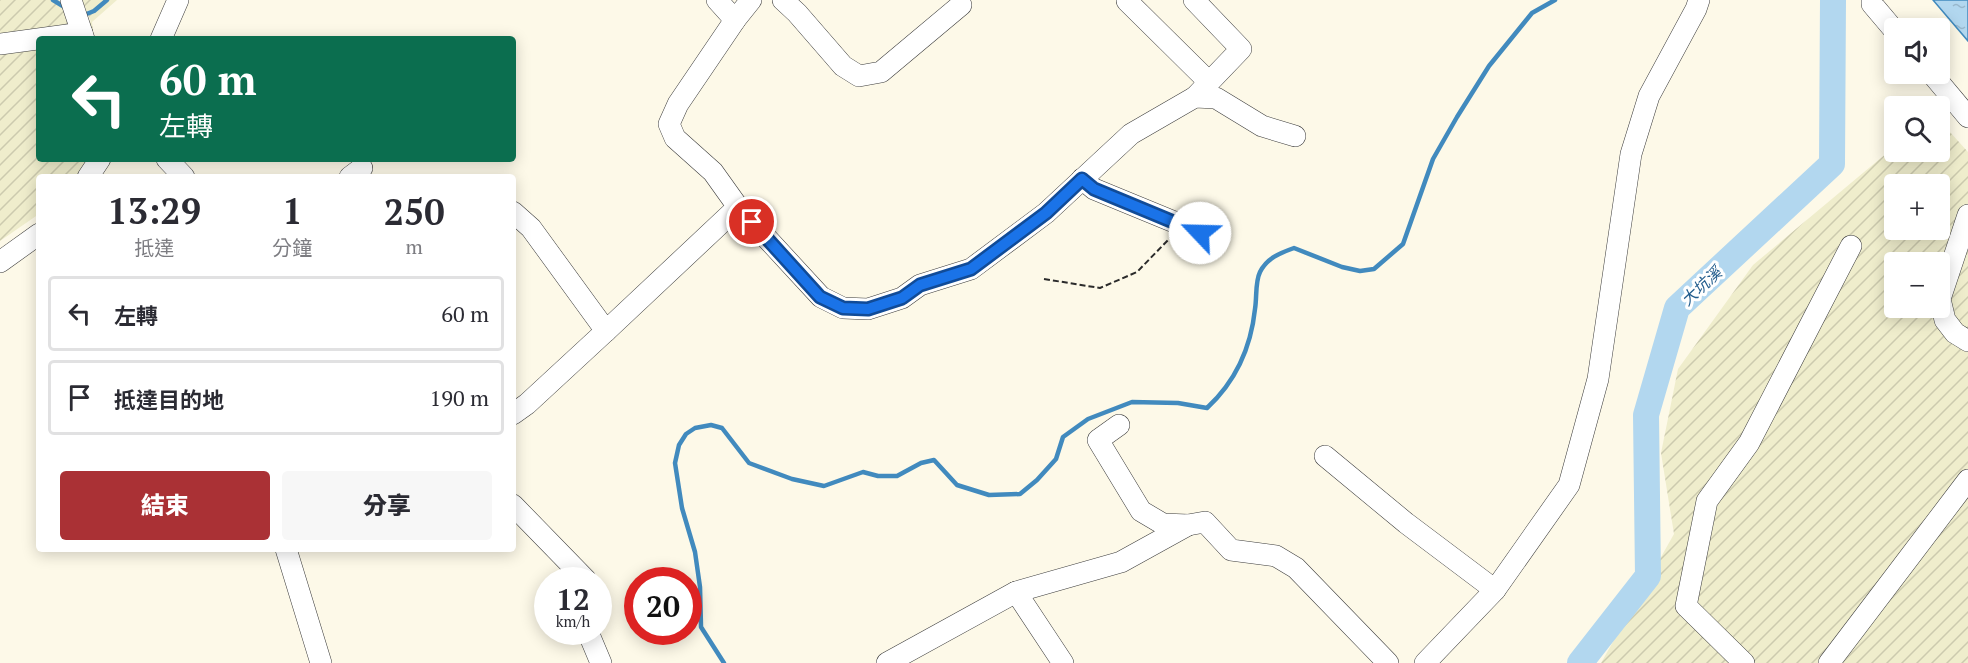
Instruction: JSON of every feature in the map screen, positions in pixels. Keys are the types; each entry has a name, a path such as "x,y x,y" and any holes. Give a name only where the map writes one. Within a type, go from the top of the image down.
{"street":[{"path":"50,36 81,31 71,0"},
{"path":"162,36 178,0"},
{"path":"717,0 735,20"},
{"path":"751,0 678,104 669,124 675,138 713,172 738,207 820,297 843,308 868,309 902,298 920,285 971,269 1046,213 1131,134 1202,89 1241,49 1194,0"},
{"path":"783,0 843,66 859,76 881,72 961,4"},
{"path":"1425,663 1495,590 1569,484 1598,379 1631,154 1649,96 1699,0"},
{"path":"1872,0 1872,4 1884,18"},
{"path":"1127,1 1202,89 1262,126 1295,136"},
{"path":"0,44 36,38"},
{"path":"1940,84 1968,117"},
{"path":"170,162 181,174"},
{"path":"1082,179 1094,189 1200,233"},
{"path":"516,412 738,207"},
{"path":"516,215 531,228 606,331"},
{"path":"1968,216 1940,299 1945,320 1955,333 1968,341"},
{"path":"0,262 36,236"},
{"path":"1744,663 1686,606 1707,501 1749,443 1851,246"},
{"path":"1119,425 1098,440 1141,511 1163,524 1188,525 1205,522 1231,550 1276,556 1296,568 1388,663"},
{"path":"1325,456 1406,523 1495,590"},
{"path":"1829,663 1968,480"},
{"path":"516,508 573,567"},
{"path":"887,663 1016,592 1122,562 1188,525"},
{"path":"287,552 321,663"},
{"path":"1016,592 1063,663"},
{"path":"593,645 601,663"}],"path":[{"path":"1044,279 1100,288 1137,272 1170,238 1177,223"}],"shaded area":[{"path":"0,0 58,0 91,22 82,0 117,0 92,22 94,36 36,36 36,162 89,162 83,174 36,174 36,216 0,241"},
{"path":"1950,132 1968,152 1968,663 1601,663 1674,534 1661,453 1678,369 1753,265 1884,155 1884,162 1950,162"}],"water":[{"path":"1933,0 1968,0 1968,41 1950,18"}],"waterway":[{"path":"53,0 66,8"},
{"path":"84,15 94,11 107,0"},
{"path":"724,663 701,627 700,587 695,552 682,508 675,463 679,445 686,434 695,428 711,425 722,428 749,463 792,479 824,486 863,472 878,476 897,476 921,463 934,460 957,485 989,495 1020,494 1037,480 1056,459 1063,437 1088,419 1132,402 1178,403 1207,408 1226,387 1240,363 1253,323 1257,280 1266,263 1294,248 1342,267 1360,271 1374,269 1403,244 1433,159 1457,117 1489,66 1532,13 1555,0"},
{"name":"大坑溪","path":"1580,663 1648,576 1646,415 1677,308 1832,164 1833,0"}],"route":[{"path":"752,222 820,297 843,308 868,309 902,298 920,285 971,269 1046,213 1082,179 1094,189 1200,233"}]}
